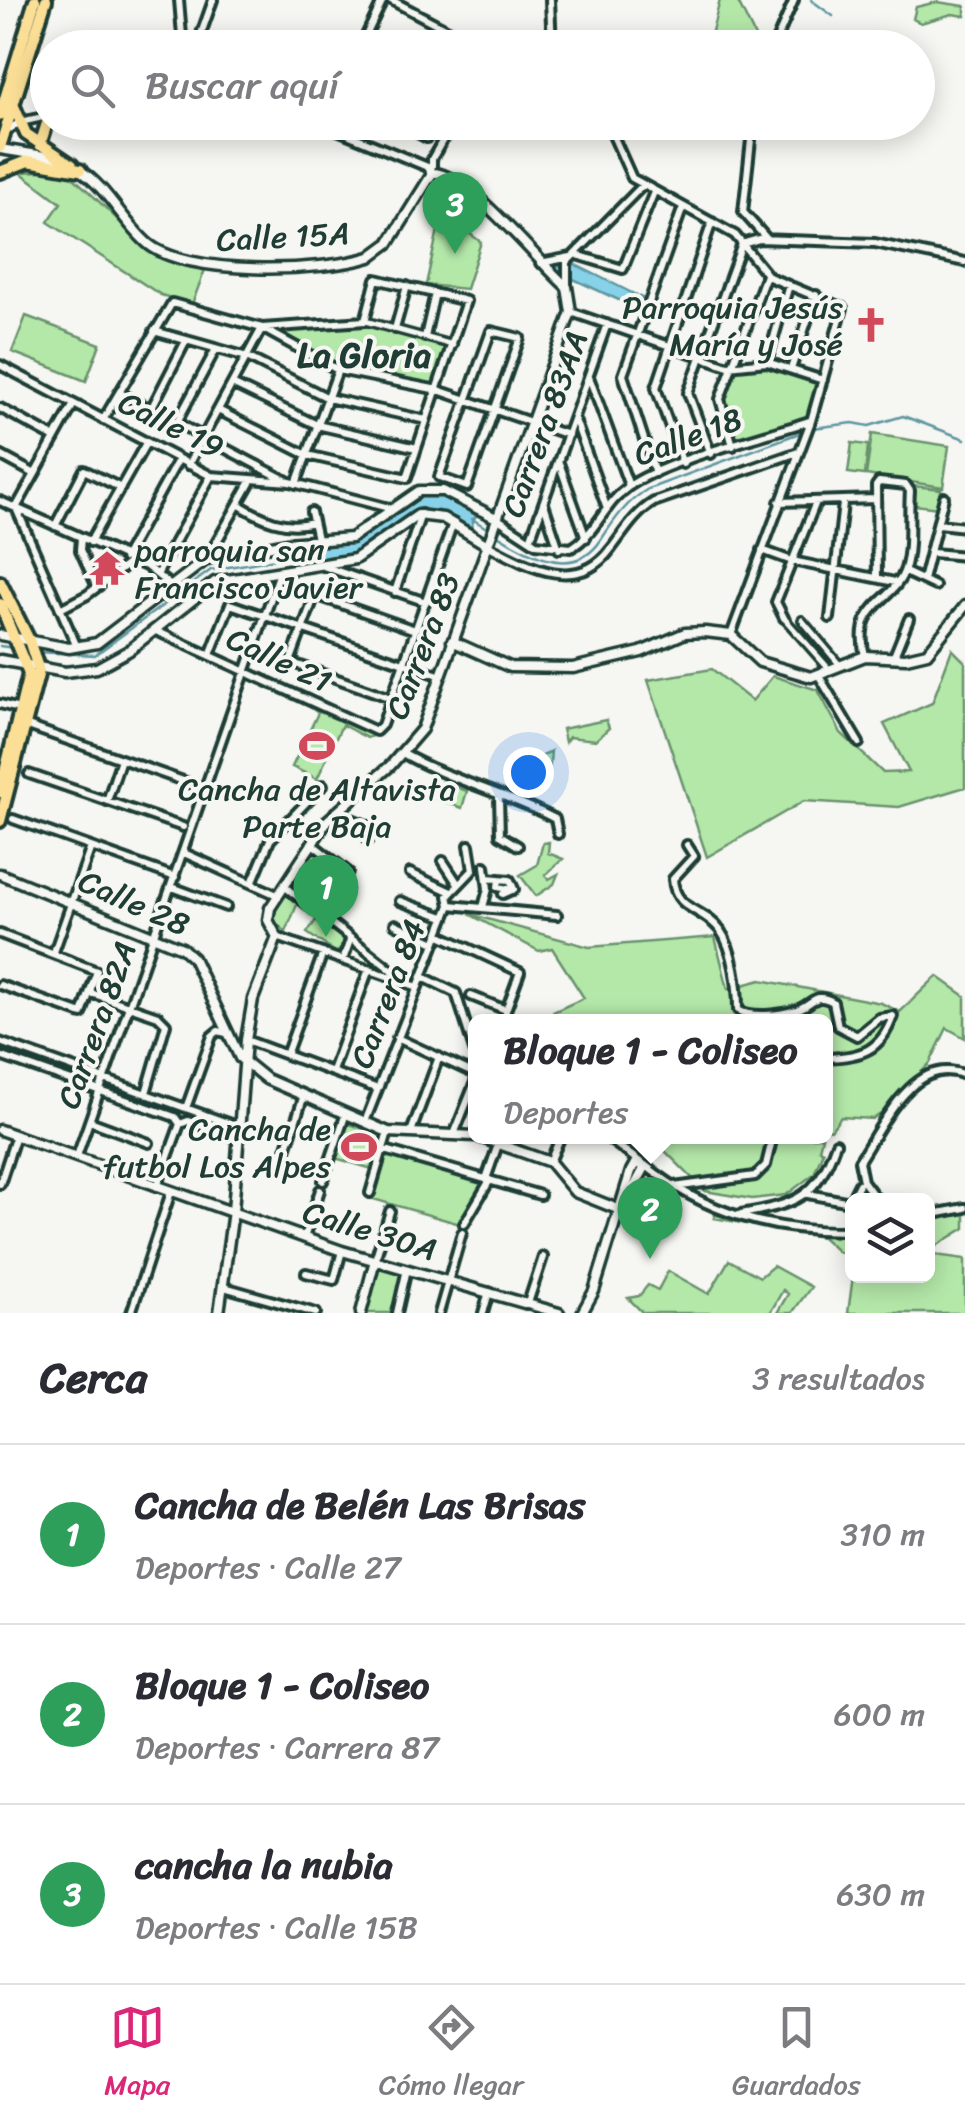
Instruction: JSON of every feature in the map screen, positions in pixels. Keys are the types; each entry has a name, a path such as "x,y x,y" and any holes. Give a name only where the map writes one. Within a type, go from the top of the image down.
{"main road":[{"path":"33,30 38,1"},
{"path":"0,114 38,1"},
{"path":"1,143 20,114 30,51"},
{"path":"20,114 30,137"},
{"path":"34,140 76,167"},
{"path":"40,144 41,140"},
{"path":"0,172 28,162 76,167"},
{"path":"0,582 32,662 25,725 6,820"},
{"path":"0,604 24,641"},
{"path":"0,792 3,762 32,662"}],"street":[{"path":"179,0 182,30"},
{"path":"203,30 213,0"},
{"path":"369,30 383,0"},
{"path":"391,0 450,30"},
{"path":"550,0 551,30"},
{"path":"782,30 794,0"},
{"path":"30,115 20,114 1,143 76,167"},
{"path":"363,140 433,170 484,202 539,263 567,287"},
{"path":"433,170 432,159 443,140"},
{"path":"614,140 629,176 712,222 742,244 766,275 843,306 810,421 731,635"},
{"path":"751,140 743,212 768,240"},
{"name":"Calle 15A","path":"76,167 146,242 186,262 218,268 370,257 389,243 433,170"},
{"path":"578,255 643,186"},
{"path":"539,263 578,255 622,269 654,192"},
{"path":"655,473 623,377 683,207"},
{"path":"683,464 656,388 712,222"},
{"path":"742,244 768,240 867,242 965,262"},
{"path":"711,454 688,396 742,244"},
{"name":"Carrera 83","path":"276,895 335,812 402,753 422,729 438,674 491,541 571,312 566,265 578,255"},
{"path":"733,446 720,403 766,275"},
{"path":"218,410 307,455 407,478 465,300 376,279 365,322"},
{"path":"767,362 789,285"},
{"path":"395,330 406,286"},
{"path":"425,337 435,293"},
{"path":"791,368 816,294"},
{"path":"104,420 172,303 262,328 338,370 438,390 568,434"},
{"path":"571,312 732,366 767,362 823,380"},
{"path":"262,328 365,322 453,344"},
{"name":"Carrera 83AA","path":"530,540 607,324"},
{"path":"188,465 262,328"},
{"path":"154,331 247,357 328,398 426,420"},
{"path":"490,331 520,338 494,410 467,487 439,477 490,331"},
{"path":"150,409 186,341"},
{"path":"177,422 216,348"},
{"name":"Calle 19","path":"0,365 211,476 250,483 293,483 389,508"},
{"path":"122,394 293,483 338,370"},
{"path":"589,376 628,486"},
{"path":"232,384 318,426 417,448"},
{"path":"16,508 74,404"},
{"path":"0,408 54,438"},
{"path":"574,419 607,509"},
{"name":"Calle 18","path":"560,550 586,538 628,486 655,473 810,421"},
{"path":"90,542 146,443"},
{"name":"Calle 18","path":"491,541 516,558 557,575 587,571 606,556 631,520 654,502 799,452"},
{"path":"0,455 35,474"},
{"path":"60,609 97,587 128,560 178,460"},
{"path":"559,462 586,538"},
{"path":"55,526 84,470 121,488"},
{"path":"158,573 211,476"},
{"path":"865,656 863,628 905,572 910,491 906,486 879,482 876,488 877,578"},
{"path":"0,634 78,648 113,635 207,559 250,483"},
{"path":"207,559 318,539 351,538 403,498 419,491 443,491 530,540 560,550"},
{"path":"923,580 933,553 944,497"},
{"path":"779,502 876,499"},
{"path":"0,501 158,573 171,586"},
{"path":"816,502 776,602 784,618 836,668"},
{"path":"544,503 560,550"},
{"path":"830,618 843,503"},
{"path":"238,504 263,519 286,525 314,522"},
{"path":"16,508 78,648"},
{"path":"311,512 318,539"},
{"path":"395,592 417,516"},
{"path":"0,660 32,662 76,673 97,668 156,631 210,586 369,552 417,516 453,523 491,541"},
{"path":"415,630 315,595 290,662 391,698 453,523"},
{"path":"940,524 965,527"},
{"path":"80,538 80,550 97,587"},
{"path":"762,550 792,561 895,582"},
{"path":"933,553 965,556"},
{"path":"321,565 426,602"},
{"name":"Carrera 82A","path":"77,1156 248,673 280,570"},
{"path":"905,572 935,586"},
{"path":"210,656 230,604 438,674"},
{"path":"452,640 510,668 573,668 641,652 685,633 731,635 768,666 819,676 865,656 916,657 930,650 964,607"},
{"path":"894,656 909,619"},
{"path":"802,620 836,668"},
{"name":"Calle 21","path":"156,631 372,730 381,728 391,698"},
{"path":"113,635 126,651"},
{"path":"819,676 859,743"},
{"path":"0,704 20,709"},
{"path":"25,725 206,789"},
{"path":"402,753 555,819 558,834"},
{"path":"107,800 121,759"},
{"path":"29,774 183,827"},
{"path":"252,883 270,840 323,785"},
{"path":"499,798 502,838 518,846"},
{"path":"335,812 371,827 368,840"},
{"path":"6,820 175,877"},
{"path":"311,843 348,872"},
{"path":"443,860 458,884 475,866 470,845"},
{"path":"687,845 694,856 673,879 673,889 680,903 720,930 738,984 738,1010 749,1014"},
{"path":"54,952 90,847"},
{"path":"184,852 276,895 268,920 277,937 418,987"},
{"path":"483,907 485,866"},
{"path":"410,873 451,892"},
{"name":"Calle 28","path":"0,874 156,934 193,958 226,1034 244,1063"},
{"path":"487,878 505,886"},
{"name":"Carrera 84","path":"365,1124 450,905 451,892 458,884"},
{"path":"172,886 226,907"},
{"path":"284,886 408,983"},
{"path":"400,901 444,917"},
{"path":"450,905 557,915"},
{"path":"395,924 520,972 506,1014"},
{"path":"0,934 97,971 84,1012 74,1012 0,985"},
{"path":"219,1313 233,1213 246,1040 253,999 277,937"},
{"path":"343,960 350,940"},
{"path":"286,1055 323,953"},
{"path":"332,1072 369,970"},
{"path":"423,977 456,993 468,1032"},
{"path":"92,993 166,1024 146,1094"},
{"path":"471,996 506,1010"},
{"path":"774,1014 793,1012 812,998 824,997 833,1002 838,1026 857,1036 879,1018 893,1016 873,1050 861,1056 833,1058"},
{"path":"186,1108 212,1036 218,1031 226,1034"},
{"path":"397,1038 468,1071"},
{"path":"246,1040 378,1089"},
{"path":"0,1042 239,1127"},
{"path":"0,1056 175,1117 180,1124"},
{"path":"411,1132 438,1057"},
{"path":"244,1063 303,1098 388,1132 468,1134"},
{"path":"872,1193 863,1181 858,1160 916,1081 942,1071 962,1073"},
{"path":"284,1156 303,1098"},
{"path":"455,1132 468,1100"},
{"path":"323,1181 345,1116"},
{"path":"90,1120 149,1143"},
{"path":"157,1187 180,1124 188,1121 240,1139"},
{"name":"Calle 30A","path":"0,1130 342,1251 558,1313"},
{"path":"370,1193 388,1132"},
{"path":"0,1184 16,1135"},
{"path":"735,1215 788,1204 808,1194 826,1170 836,1143"},
{"path":"439,1313 463,1228 488,1180 499,1144"},
{"path":"511,1144 550,1162 575,1192 620,1210"},
{"path":"550,1162 558,1144"},
{"path":"673,1187 754,1176 766,1165 771,1144"},
{"path":"616,1146 642,1170 706,1207 800,1228 845,1231"},
{"path":"605,1260 631,1170 616,1146"},
{"path":"382,1148 540,1195"},
{"path":"631,1170 642,1170"},
{"path":"582,1313 642,1170"},
{"path":"808,1194 850,1202 859,1184"},
{"path":"304,1238 320,1190"},
{"path":"131,1313 171,1192"},
{"path":"935,1214 965,1208"},
{"path":"360,1313 390,1211"},
{"path":"306,1273 334,1280 342,1251"},
{"path":"528,1303 543,1257"},
{"path":"396,1313 407,1270"},
{"path":"224,1287 311,1312"},
{"path":"483,1313 489,1292"}],"green space":[{"path":"720,0 737,0 752,30 712,30"},
{"path":"937,2 965,6 965,16 952,14 921,23 913,19 916,7"},
{"path":"64,170 146,244 184,263 206,267 192,304 161,295 48,222 61,203 20,172"},
{"path":"439,225 466,231 481,242 466,289 426,285"},
{"path":"26,316 100,344 86,381 12,352"},
{"path":"365,321 453,345 438,390 338,370 262,328"},
{"path":"766,365 820,381 808,419 736,442 722,401 734,370"},
{"path":"872,434 949,446 943,487 866,475"},
{"path":"852,443 868,445 865,475 848,473"},
{"path":"913,486 941,489 939,508 914,505"},
{"path":"952,649 965,662 965,787 899,807 804,801 707,857 648,680 712,669 752,701 773,676 818,690 841,733 883,773 909,772 884,724 932,703"},
{"name":"Cancha de Altavista Parte Baja","path":"297,697 377,732 376,735 367,738 342,725 317,779 292,767 318,713"},
{"path":"606,720 609,728 596,740 569,737 565,742 562,729"},
{"path":"551,751 549,775 538,769 542,756"},
{"path":"520,767 538,769 536,778 524,777 523,784 517,776 504,779 511,770 520,775"},
{"path":"442,782 467,791 462,808 436,799"},
{"path":"549,842 548,853 563,859 545,875 549,879 558,874 554,884 536,896 520,875 537,865 543,843"},
{"path":"286,894 298,902 286,932 272,920 274,904"},
{"path":"469,914 589,947 715,937 728,989 761,980 881,1003 900,1012 937,976 965,996 965,1038 947,1028 930,1063 882,1113 873,1119 841,1117 833,1127 833,1014 554,1014 584,998 552,948 539,951"},
{"path":"316,920 346,940 337,953 307,933"},
{"name":"Cancha de futbol Los Alpes","path":"346,1123 382,1135 372,1169 335,1158"},
{"path":"658,1144 820,1144 823,1151 814,1174 786,1195 752,1199 705,1191"},
{"path":"386,1152 486,1182 460,1224 373,1199"},
{"path":"965,1213 965,1228 935,1247 935,1219"},
{"path":"715,1215 845,1235 845,1254 822,1237 714,1218"},
{"path":"935,1255 965,1259 965,1313 848,1313 852,1283 935,1283"},
{"path":"729,1260 760,1277 773,1266 811,1287 792,1313 777,1313 788,1294 783,1290 770,1313 643,1313 628,1298 639,1296 648,1285 658,1290 668,1271 709,1294"},
{"path":"377,1263 405,1270 394,1313 366,1313"}],"water":[{"path":"564,259 642,298 638,309 539,263"},
{"path":"419,491 479,507 469,532 425,514 369,553 300,571 286,543 327,539 357,530"}],"waterway":[{"path":"811,0 833,16"},
{"path":"472,519 538,556 572,561 587,554 627,505 648,489 813,428 853,423 869,426 903,416 965,439"},
{"path":"36,652 95,655 211,570 293,556"},
{"path":"0,646 14,648"}],"place":[{"name":"cancha la nubia","path":"455,254"},
{"name":"Parroquia Jesús María y José","path":"871,325"},
{"name":"parroquia san Francisco Javier","path":"107,568"},
{"name":"Cancha de Altavista Parte Baja","path":"317,746"},
{"name":"Cancha de Belén Las Brisas","path":"326,937"},
{"name":"Cancha de futbol Los Alpes","path":"359,1147"},
{"name":"Bloque 1 - Coliseo","path":"650,1259"}],"district":[{"name":"La Gloria","path":"364,355"}]}
